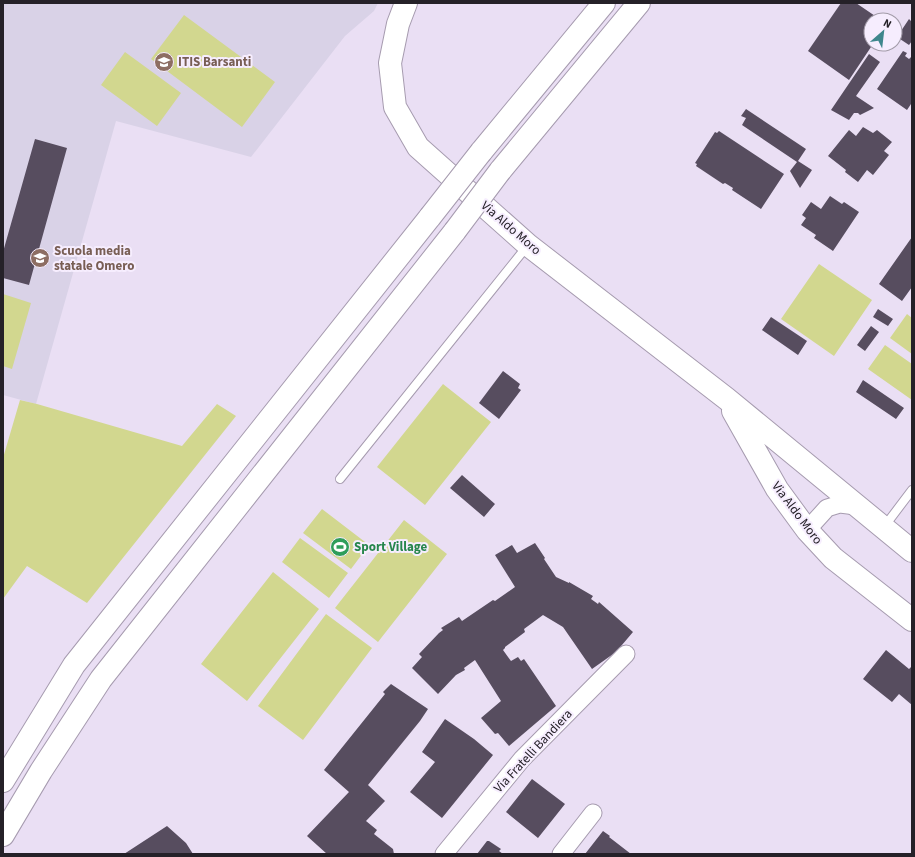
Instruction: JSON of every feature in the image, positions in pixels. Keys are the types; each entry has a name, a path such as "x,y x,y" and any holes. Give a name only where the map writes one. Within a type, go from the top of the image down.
{"main road":[{"name":"Via Aldo Moro","path":"406,3 398,24 390,63 395,107 418,147 528,244 727,399 912,551"},
{"path":"3,781 74,665 481,152 604,3"},
{"path":"3,835 41,771 101,679 455,231 500,171 640,3"},
{"name":"Via Aldo Moro","path":"727,399 777,489 807,530 833,558 912,620"}],"street":[{"path":"807,530 828,508 840,504 856,506"},
{"name":"Via Fratelli Bandiera","path":"444,854 522,759 626,654"},
{"path":"561,854 593,813"}],"lane":[{"path":"340,479 528,244"},
{"path":"883,528 912,490"}],"shaded area":[{"name":"ITIS Barsanti","path":"3,3 378,3 374,11 345,36 251,157 116,121 36,404 3,395"}],"green space":[{"path":"184,15 275,82 242,127 151,59"},
{"path":"125,52 181,93 157,126 101,85"},
{"path":"819,264 872,300 834,356 781,319"},
{"path":"3,294 31,303 12,369 3,366"},
{"path":"907,314 912,318 912,354 890,338"},
{"path":"885,345 912,364 912,400 868,369"},
{"path":"443,384 491,422 425,505 377,467"},
{"path":"20,400 182,446 217,404 236,416 87,603 27,566 3,599 3,458"},
{"path":"322,509 369,545 351,569 303,533"},
{"path":"404,520 447,554 378,642 335,608"},
{"path":"300,538 348,573 329,598 282,562"},
{"path":"273,572 319,609 247,701 201,664"},
{"path":"326,614 372,648 303,740 258,706"}],"building":[{"path":"841,3 856,3 869,12 863,12 863,52 868,52 849,80 808,51"},
{"path":"909,19 912,22 912,41 909,45 903,41 903,28"},
{"path":"903,51 907,53 905,56 909,59 912,56 912,105 911,104 907,110 877,89"},
{"path":"869,54 880,62 856,96 874,108 860,115 858,113 854,113 849,120 831,110"},
{"path":"746,109 806,149 798,161 812,170 800,188 790,171 797,162 742,125 746,118 741,116"},
{"path":"863,127 873,133 877,130 892,142 884,151 889,155 873,175 867,170 858,182 845,172 846,170 828,156 849,130 856,136"},
{"path":"719,131 784,174 761,209 732,190 733,188 725,183 723,184 696,166 697,164 695,163 715,132 717,133"},
{"path":"35,139 67,148 29,285 3,278 3,252"},
{"path":"830,196 842,204 844,202 859,212 833,251 814,238 816,235 801,225 806,218 802,215 811,202 821,209"},
{"path":"912,237 912,287 902,301 879,284"},
{"path":"878,309 893,319 888,326 873,317"},
{"path":"771,317 807,341 798,355 762,330"},
{"path":"871,326 879,332 865,351 857,345"},
{"path":"503,371 520,384 518,388 521,390 499,419 479,403"},
{"path":"863,380 904,408 896,419 856,392"},
{"path":"462,475 495,504 484,517 450,488"},
{"path":"535,543 556,577 569,582 593,596 591,599 598,604 599,602 633,632 616,652 592,669 563,627 543,615 524,629 525,632 503,650 511,661 518,657 521,661 524,659 556,706 509,746 498,733 495,734 481,718 501,701 475,660 464,668 465,670 456,675 438,694 412,668 422,657 419,654 443,630 441,628 459,617 462,621 515,587 495,555 512,545 517,553"},
{"path":"886,650 909,669 912,666 912,705 899,694 892,702 863,679"},
{"path":"391,684 428,709 368,785 385,801 366,821 377,830 374,834 393,849 394,854 327,854 307,836 349,792 324,770 385,694 383,692"},
{"path":"445,719 474,739 493,755 442,818 410,792 435,762 422,752"},
{"path":"532,779 565,804 538,838 506,812"},
{"path":"167,826 186,843 193,854 124,854"},
{"path":"603,831 610,836 609,837 631,854 585,854"},
{"path":"487,841 501,849 499,851 503,854 477,854"}],"place":[{"name":"ITIS Barsanti","path":"164,62"},
{"name":"Scuola media statale Omero","path":"40,258"},
{"name":"Sport Village","path":"340,547"}]}
